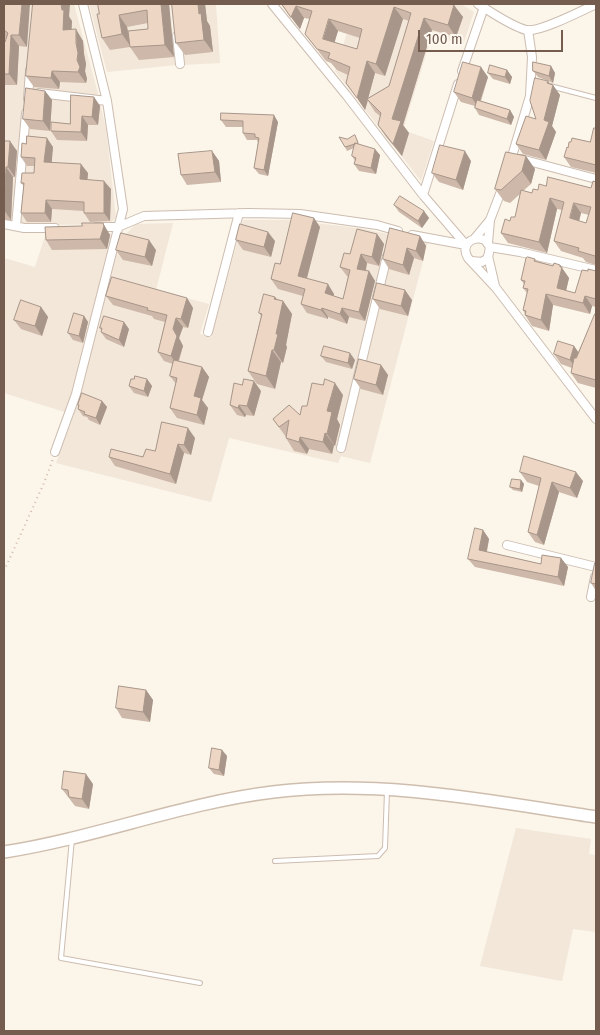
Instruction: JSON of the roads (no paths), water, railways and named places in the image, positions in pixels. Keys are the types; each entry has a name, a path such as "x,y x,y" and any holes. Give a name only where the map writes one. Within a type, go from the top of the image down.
{"street":[{"path":"55,452 76,394 123,209 106,101 83,4"},
{"path":"272,4 423,194 466,245 466,255 496,288 596,419"},
{"path":"423,194 481,6 528,30 552,24 596,4"},
{"path":"176,30 180,64"},
{"path":"496,288 488,256 490,220 506,177 530,96 532,57 528,30"},
{"path":"16,226 31,63"},
{"path":"28,92 106,101"},
{"path":"512,157 596,179"},
{"path":"84,228 118,227 144,216 239,213 300,214 377,225 466,245"},
{"path":"208,332 239,213"},
{"path":"466,245 475,238 490,220"},
{"path":"4,224 24,228 68,228"},
{"path":"391,239 393,230"},
{"path":"475,238 485,240 489,245 596,270"},
{"path":"341,448 389,249"},
{"path":"472,261 482,262 488,256"},
{"path":"507,545 596,567"},
{"path":"591,597 596,571"},
{"path":"4,852 72,838 248,796 309,789 387,788 596,817"}],"lane":[{"path":"531,81 540,83"},
{"path":"549,86 596,98"},
{"path":"275,861 378,856 386,848 387,788"},
{"path":"72,838 61,958 200,983"}]}
